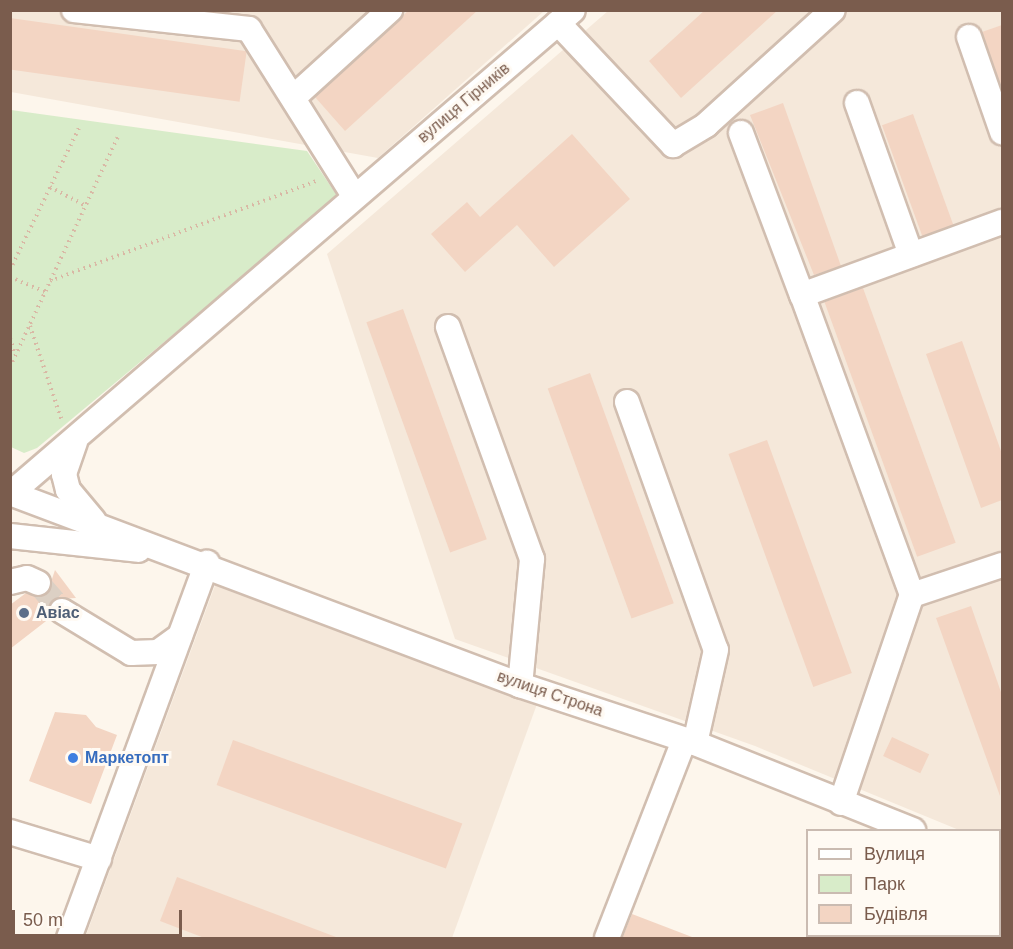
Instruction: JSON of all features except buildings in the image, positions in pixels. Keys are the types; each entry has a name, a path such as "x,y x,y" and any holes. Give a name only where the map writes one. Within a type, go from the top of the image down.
{"street":[{"path":"74,10 249,29 294,97 354,196"},
{"path":"294,97 390,10"},
{"path":"566,17 673,145 706,125 833,10"},
{"name":"вулиця Гірників","path":"11,494 53,460 71,437 566,17"},
{"path":"969,37 1002,132"},
{"path":"857,103 911,255"},
{"path":"741,133 912,595 841,803"},
{"path":"802,295 1002,222"},
{"path":"448,327 532,559 520,685"},
{"path":"607,939 690,742 716,650 627,402"},
{"path":"71,437 64,474 77,504 95,524"},
{"path":"10,478 53,460"},
{"path":"11,494 197,560"},
{"path":"10,536 51,539 197,560"},
{"path":"10,544 51,539"},
{"path":"69,939 180,636 197,560"},
{"name":"вулиця Строна","path":"197,560 520,685 690,742 908,829"},
{"path":"912,595 1002,565"},
{"path":"11,582 38,583"},
{"path":"62,611 131,653 158,652 180,636"},
{"path":"10,832 99,859"}],"path":[{"path":"10,270 79,128"},
{"path":"10,366 119,134"},
{"path":"50,281 340,172"},
{"path":"50,187 86,206"},
{"path":"10,278 45,292"},
{"path":"30,325 71,437"},
{"path":"10,338 14,360"}],"shaded area":[{"path":"10,11 544,11 378,158 11,92"},
{"path":"608,11 1002,11 1002,849 1001,829 957,829 755,746 455,639 327,254"},
{"path":"217,580 537,704 452,938 85,938"}],"green space":[{"path":"11,110 307,151 338,197 37,448 24,453 11,447"}],"tunnel":[{"path":"38,583 62,611"}],"place":[{"name":"Авіас","path":"24,613"},
{"name":"Маркетопт","path":"73,758"}]}
